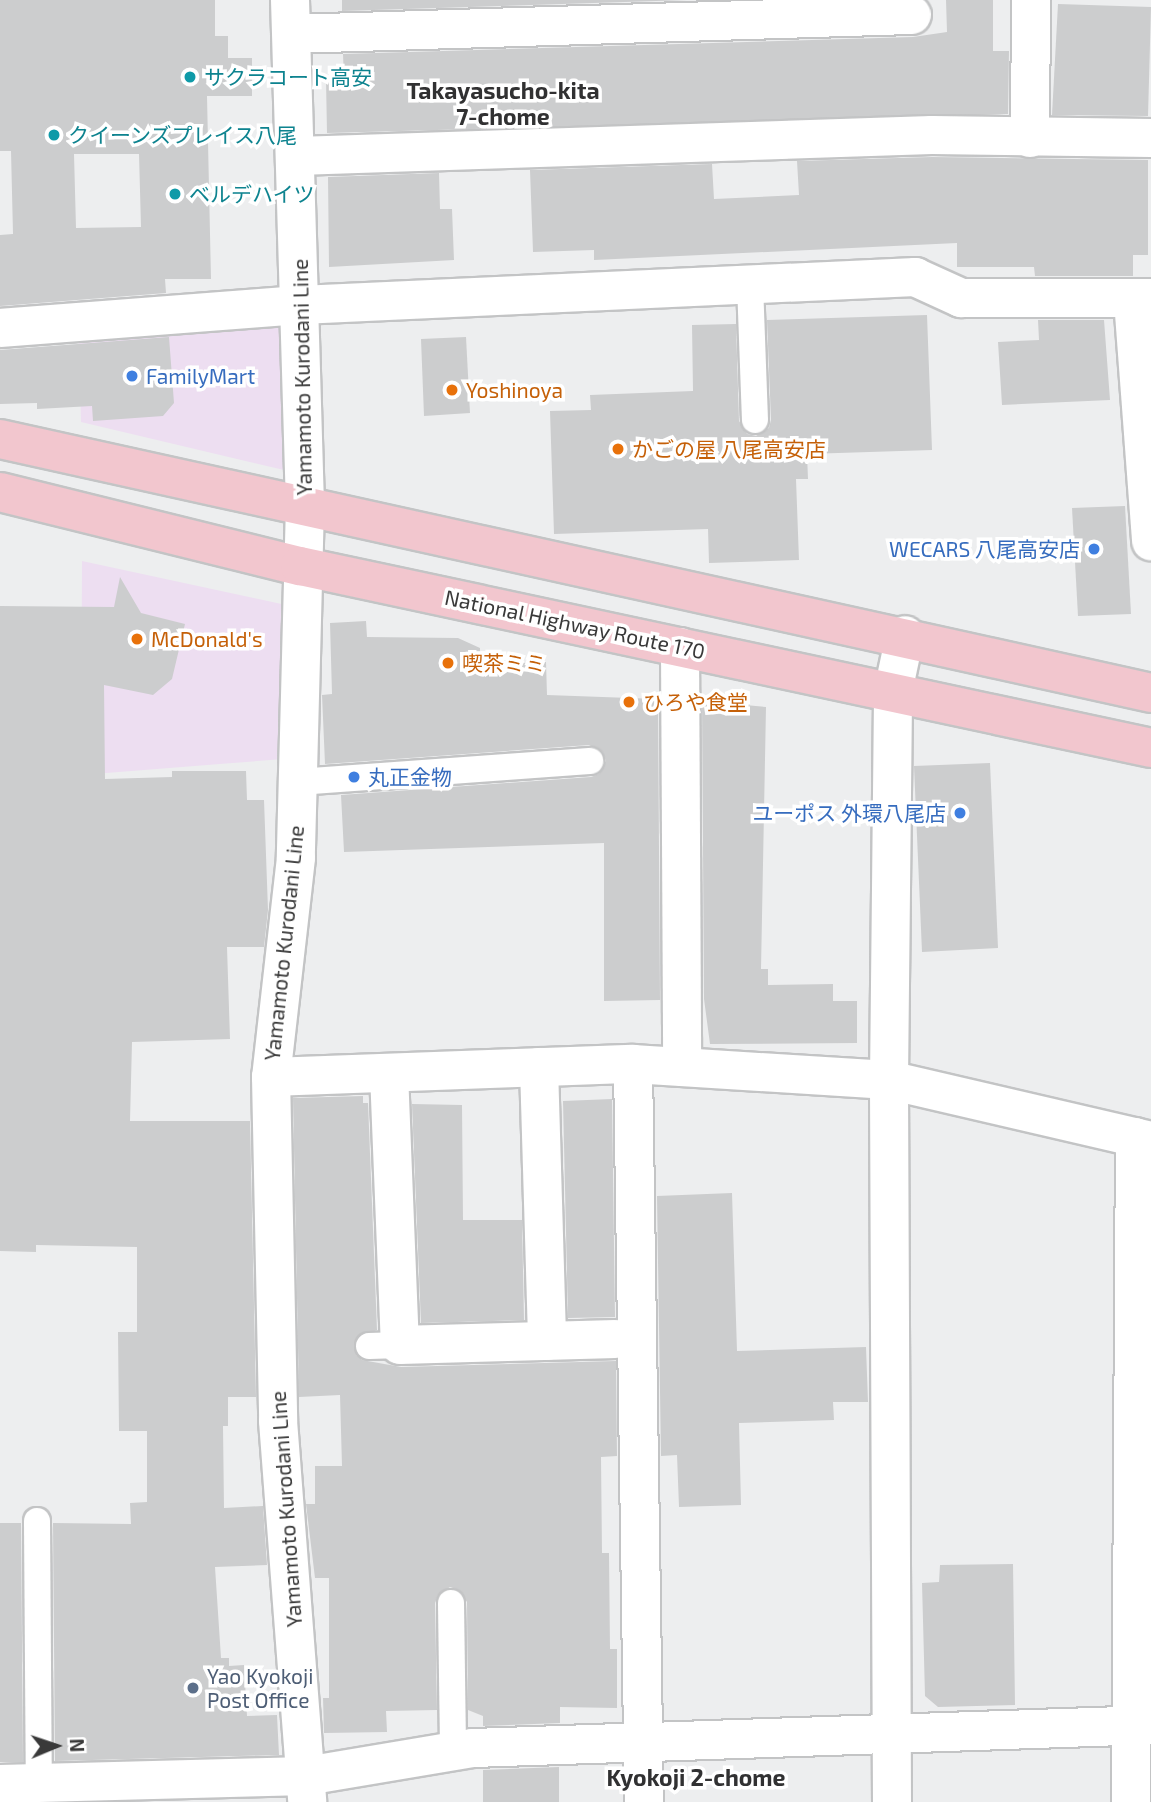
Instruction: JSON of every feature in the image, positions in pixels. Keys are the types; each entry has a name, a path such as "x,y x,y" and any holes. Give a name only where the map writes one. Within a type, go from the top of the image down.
{"highway":[{"path":"0,439 905,635 1151,693"},
{"name":"National Highway Route 170","path":"0,492 300,565 1151,748"}],"street":[{"path":"1030,138 1031,0"},
{"path":"291,17 912,15"},
{"name":"Yamamoto Kurodani Line","path":"291,17 305,505 300,565 296,858 271,1077 278,1421 306,1789"},
{"path":"297,156 932,135 1151,138"},
{"path":"0,328 300,305 915,278 961,298 1142,299 1151,541"},
{"path":"892,1802 889,1080 893,692 905,635"},
{"path":"680,647 682,1067"},
{"path":"633,1064 644,1802"},
{"path":"271,1077 633,1064 889,1080 1143,1139 1140,1726 1131,1802"},
{"path":"539,1067 547,1341"},
{"path":"389,1073 384,1345 615,1339"},
{"path":"0,1784 39,1783 153,1791 306,1789 453,1751 1140,1726"}],"lane":[{"path":"750,284 755,421"},
{"path":"297,782 590,761"},
{"path":"37,1521 39,1783"},
{"path":"452,1603 453,1751"}],"shaded area":[{"path":"287,323 284,470 81,422 79,341"},
{"path":"82,561 286,605 283,759 81,775"}],"building":[{"path":"0,0 215,0 215,36 228,36 228,58 252,58 252,96 207,96 211,279 165,279 166,293 0,306 0,235 13,234 11,151 0,151","holes":["74,154 139,154 141,227 76,228"]},
{"path":"342,0 687,0 342,11"},
{"path":"946,0 993,0 993,51 1009,51 1008,114 327,133 326,80 344,80 343,54 913,37 947,32"},
{"path":"1058,4 1151,7 1148,116 1052,115"},
{"path":"932,157 1148,160 1148,255 1133,255 1133,276 1035,276 1034,267 957,267 957,243 594,260 594,250 533,252 530,170 712,164 714,199 799,195 797,161"},
{"path":"439,173 440,209 452,209 454,260 329,267 328,177"},
{"path":"927,315 932,450 807,454 808,479 796,479 799,560 709,563 708,529 554,534 550,411 591,410 590,395 693,391 692,325 736,324 739,421 747,434 756,436 769,428 771,420 767,320"},
{"path":"1038,320 1104,320 1110,400 1002,405 998,342 1039,340"},
{"path":"169,337 174,403 163,416 93,421 92,406 37,409 37,403 0,404 0,350"},
{"path":"466,337 470,413 424,416 421,339"},
{"path":"1125,506 1131,614 1078,616 1072,508"},
{"path":"120,577 141,613 185,624 172,679 153,695 104,685 105,779 172,777 172,771 246,771 247,800 264,800 268,910 264,947 227,947 230,1039 132,1042 130,1121 250,1121 256,1397 228,1397 228,1426 223,1426 224,1508 263,1506 267,1565 215,1567 221,1658 229,1658 229,1666 244,1665 247,1716 277,1715 279,1755 55,1761 53,1523 131,1524 130,1503 147,1502 147,1431 119,1431 118,1332 137,1332 137,1247 36,1245 36,1252 0,1251 0,606 114,607"},
{"path":"366,621 367,637 458,638 480,648 480,654 522,658 522,663 546,662 547,695 658,699 660,1000 604,1001 604,843 344,852 341,795 591,777 599,774 606,761 603,752 589,745 325,764 322,695 332,694 330,623"},
{"path":"702,701 766,707 761,969 768,969 768,985 833,984 833,1001 857,1001 857,1043 710,1044 704,999"},
{"path":"990,763 998,948 922,952 914,766"},
{"path":"363,1096 363,1103 368,1103 377,1330 356,1338 356,1355 362,1360 401,1367 616,1361 617,1456 601,1457 602,1553 609,1553 610,1649 617,1649 617,1708 560,1707 560,1723 483,1726 483,1716 468,1710 467,1602 459,1590 450,1587 438,1595 435,1603 437,1710 386,1711 387,1732 324,1733 323,1698 329,1698 329,1578 315,1578 306,1504 315,1504 315,1466 342,1466 340,1395 299,1397 293,1098"},
{"path":"612,1099 615,1317 568,1318 563,1101"},
{"path":"412,1104 462,1105 463,1220 522,1220 524,1320 421,1323"},
{"path":"732,1193 737,1351 866,1347 868,1402 833,1402 834,1420 739,1423 741,1505 679,1507 677,1455 661,1456 657,1196"},
{"path":"0,1523 21,1523 23,1762 0,1762"},
{"path":"1013,1564 1015,1705 938,1707 925,1696 922,1583 939,1582 940,1565"},
{"path":"559,1767 559,1802 483,1802 483,1770"}],"place":[{"name":"サクラコート高安","path":"190,77"},
{"name":"クイーンズプレイス八尾","path":"54,135"},
{"name":"ベルデハイツ","path":"175,194"},
{"name":"FamilyMart","path":"132,376"},
{"name":"Yoshinoya","path":"452,390"},
{"name":"かごの屋 八尾高安店","path":"618,449"},
{"name":"WECARS 八尾高安店","path":"1094,549"},
{"name":"McDonald's","path":"137,639"},
{"name":"喫茶ミミ","path":"448,663"},
{"name":"ひろや食堂","path":"629,702"},
{"name":"丸正金物","path":"354,777"},
{"name":"ユーポス 外環八尾店","path":"960,813"},
{"name":"Yao Kyokoji Post Office","path":"193,1688"}],"district":[{"name":"Takayasucho-kita 7-chome","path":"503,103"},
{"name":"Kyokoji 2-chome","path":"696,1777"}]}
